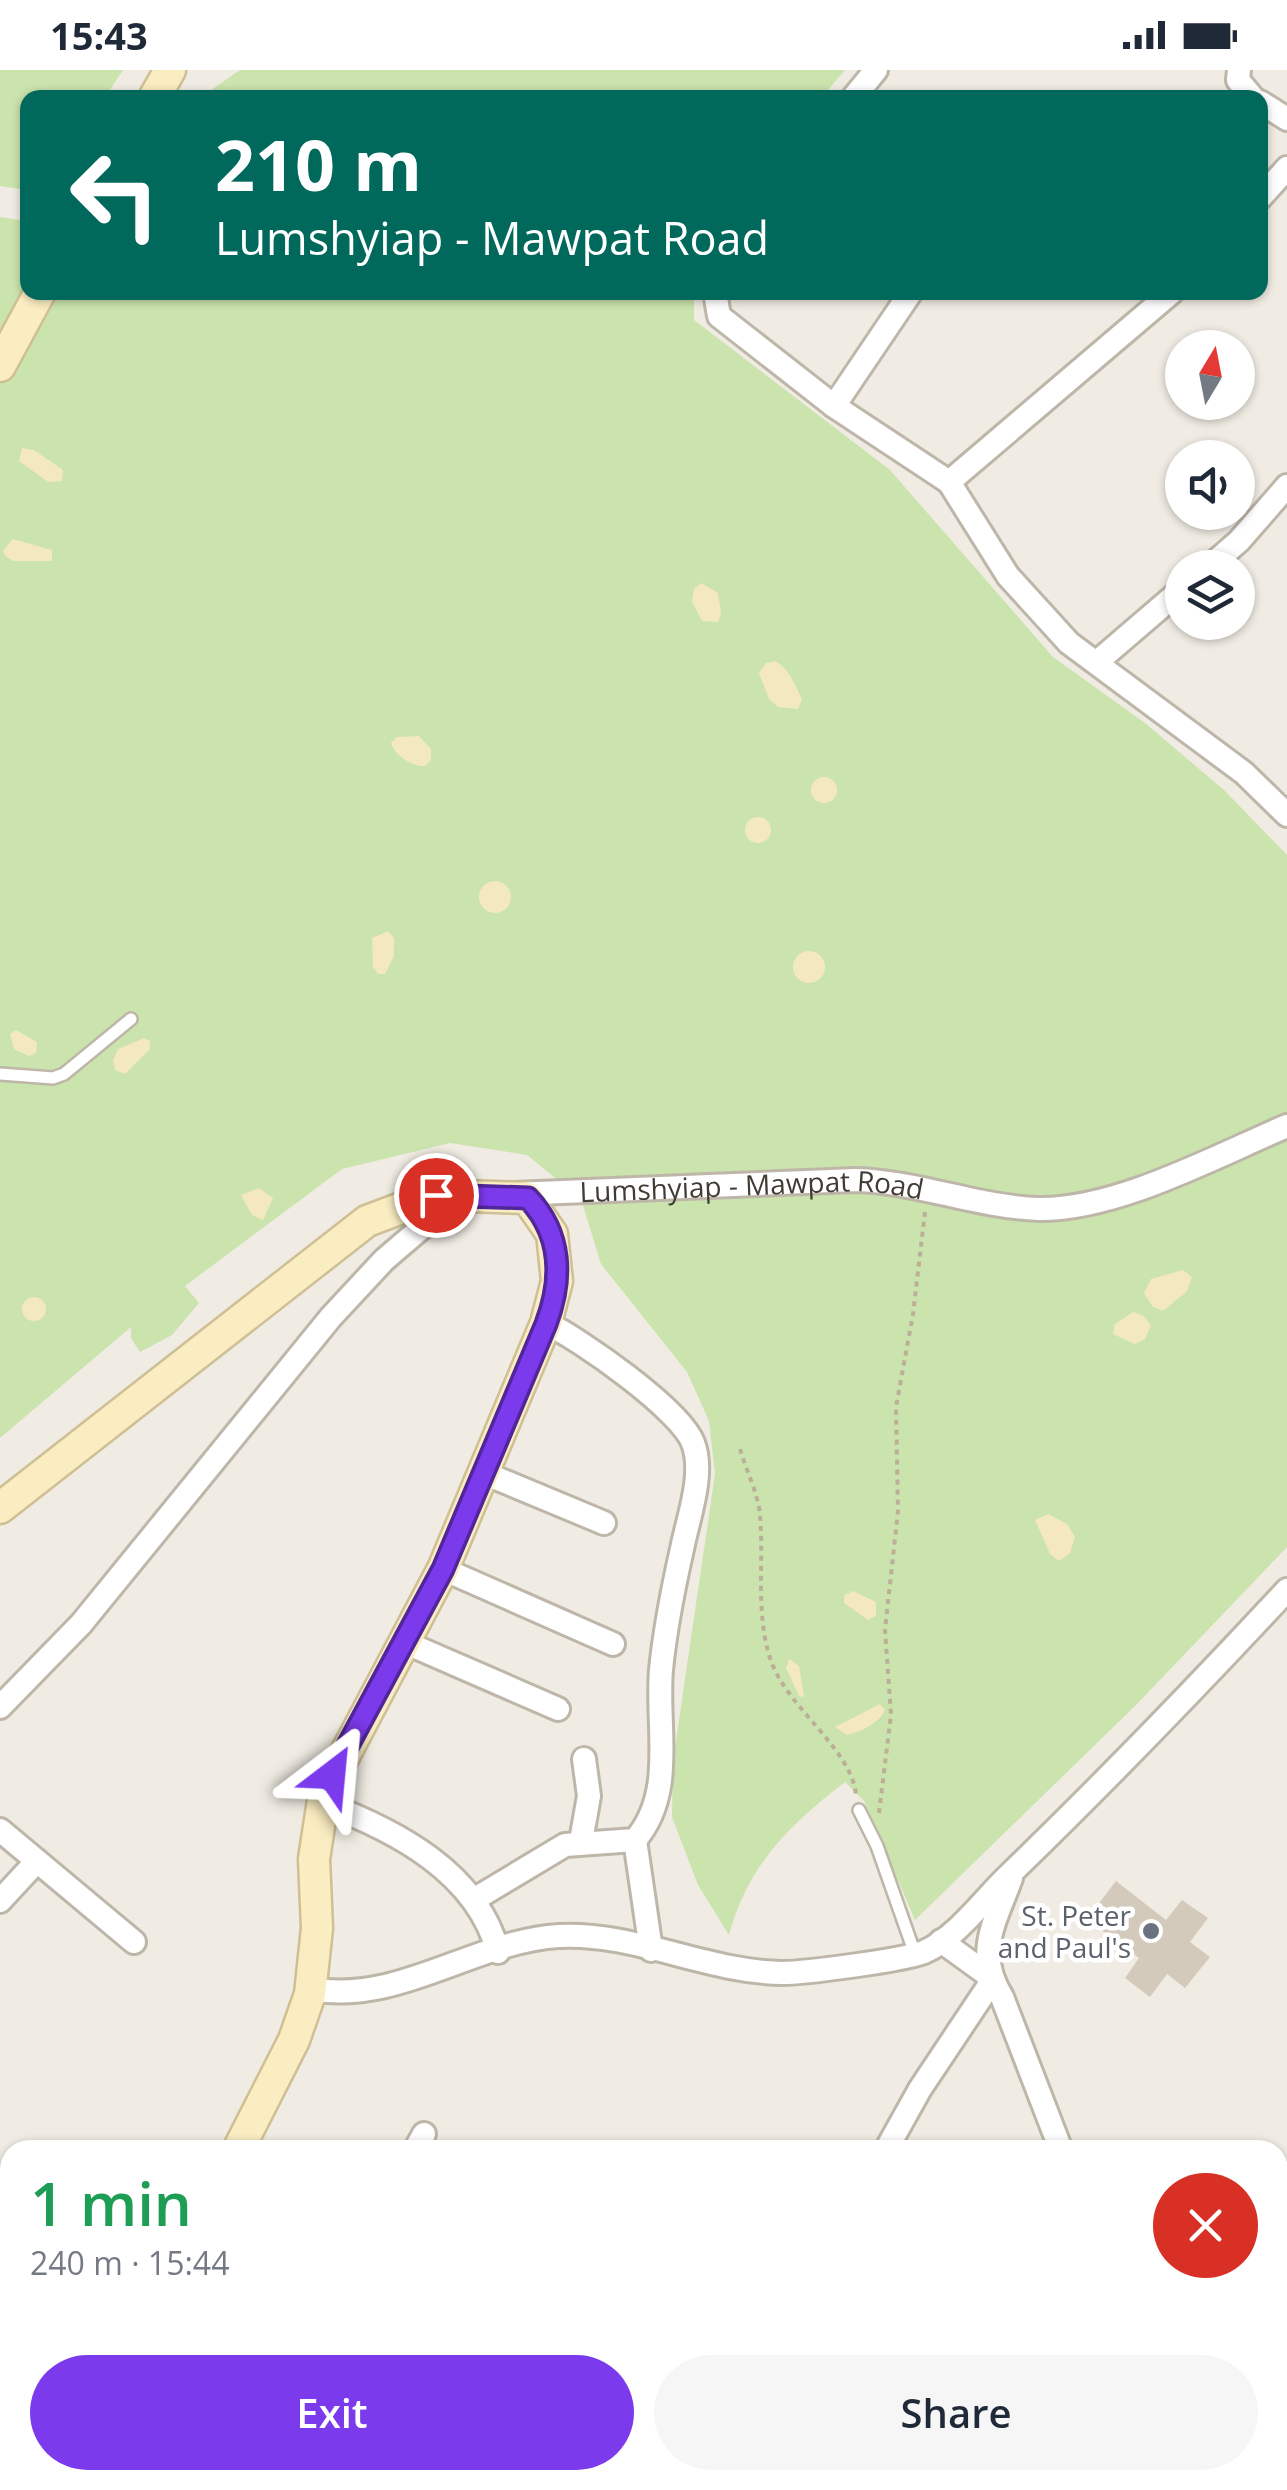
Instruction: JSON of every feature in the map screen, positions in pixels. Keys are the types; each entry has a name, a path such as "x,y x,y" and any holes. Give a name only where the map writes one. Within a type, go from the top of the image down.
{"street":[{"path":"860,90 876,70"},
{"path":"1268,189 1287,168"},
{"path":"0,366 36,300"},
{"path":"716,300 719,316 834,406 949,482 980,537 1027,600 1069,643 1244,774 1287,815"},
{"path":"834,406 906,300"},
{"path":"949,482 1163,300"},
{"path":"1228,550 1287,486"},
{"path":"1097,662 1165,604"},
{"name":"Lumshyiap - Mawpat Road","path":"0,1508 341,1238 419,1198 828,1180 928,1188 1015,1207 1075,1206 1130,1189 1287,1126"},
{"path":"0,1707 81,1624 331,1317 384,1260 461,1194"},
{"path":"243,2140 288,2052 311,1988 316,1928 314,1859 322,1803 332,1775 443,1569 546,1324 558,1281 552,1234 528,1198 507,1194"},
{"path":"476,1899 547,1854 581,1841 635,1840 647,1826 658,1796 660,1675 693,1498 696,1453 692,1439 640,1389 578,1338 546,1324"},
{"path":"484,1473 604,1523"},
{"path":"443,1569 613,1644"},
{"path":"311,1988 334,1993 395,1984 559,1936 781,1973 916,1954 940,1941 1101,1786 1287,1590"},
{"path":"404,1642 558,1709"},
{"path":"581,1841 589,1796 584,1758"},
{"path":"322,1803 410,1843 476,1899 493,1931 498,1952"},
{"path":"0,1830 134,1942"},
{"path":"635,1840 651,1950"},
{"path":"0,1902 37,1861"},
{"path":"1014,1870 989,1939 990,1978 1056,2140"},
{"path":"940,1941 990,1978"},
{"path":"892,2140 990,1978"}],"lane":[{"path":"0,1074 53,1078 64,1074 131,1019"},
{"path":"858,1810 872,1836 916,1954"}],"path":[{"path":"872,1836 880,1810 891,1714 885,1630 898,1511 896,1407 914,1314 928,1188"},
{"path":"740,1449 760,1509 760,1572 771,1660 813,1728 854,1776 858,1810"}],"green space":[{"path":"0,70 123,70 110,90 20,90 20,189 0,186"},
{"path":"240,70 845,70 828,90 211,90"},
{"path":"0,217 20,220 20,300 694,300 694,320 890,470 1053,657 1145,723 1224,790 1287,855 1287,1547 1136,1705 915,1920 864,1801 845,1782 773,1848 747,1888 729,1935 698,1885 672,1817 673,1761 715,1474 709,1421 687,1372 601,1264 581,1199 527,1155 450,1143 342,1169 185,1286 199,1303 172,1335 140,1352 131,1338 131,1327 0,1438"}],"sand":[{"path":"22,448 34,450 63,470 62,481 48,482 19,461"},
{"path":"13,539 52,550 52,561 13,561 3,550"},
{"path":"701,583 718,593 718,622 702,621 692,602 694,589"},
{"path":"775,661 788,672 797,688 802,699 798,709 778,707 769,699 759,673 766,663"},
{"path":"419,736 431,749 431,760 425,766 404,759 391,743 397,737"},
{"path":"824,777 833,781 837,790 833,799 824,803 815,799 811,790 815,781"},
{"path":"758,817 767,821 771,830 767,839 758,843 749,839 745,830 749,821"},
{"path":"495,881 506,886 511,897 506,908 495,913 484,908 479,897 484,886"},
{"path":"388,931 394,938 394,956 385,974 378,974 373,967 372,938"},
{"path":"809,951 821,955 825,967 821,979 809,983 797,979 793,967 797,955"},
{"path":"16,1030 37,1042 36,1053 29,1056 14,1049 10,1034"},
{"path":"144,1038 150,1041 150,1049 125,1074 115,1070 113,1060 118,1049"},
{"path":"259,1188 273,1198 263,1220 252,1215 241,1195"},
{"path":"1183,1270 1192,1277 1187,1291 1163,1311 1152,1306 1144,1293 1151,1279"},
{"path":"34,1297 46,1309 34,1321 22,1309"},
{"path":"1133,1312 1144,1316 1151,1326 1145,1339 1135,1344 1113,1334 1115,1324"},
{"path":"1048,1514 1067,1524 1075,1537 1070,1553 1059,1561 1050,1554 1035,1520"},
{"path":"853,1591 876,1602 876,1616 868,1620 844,1603 844,1595"},
{"path":"789,1659 799,1666 804,1697 799,1696 786,1668"},
{"path":"880,1704 885,1710 882,1715 864,1729 847,1735 835,1727"}],"building":[{"name":"St. Peter and Paul's","path":"1116,1881 1166,1920 1182,1900 1208,1918 1190,1942 1210,1957 1185,1988 1167,1974 1150,1997 1125,1978 1139,1958 1087,1919"}],"place":[{"name":"St. Peter and Paul's","path":"1151,1931"}],"route":[{"path":"332,1775 443,1569 546,1324 558,1281 552,1234 541,1212 528,1198 507,1194 436,1195"}]}
